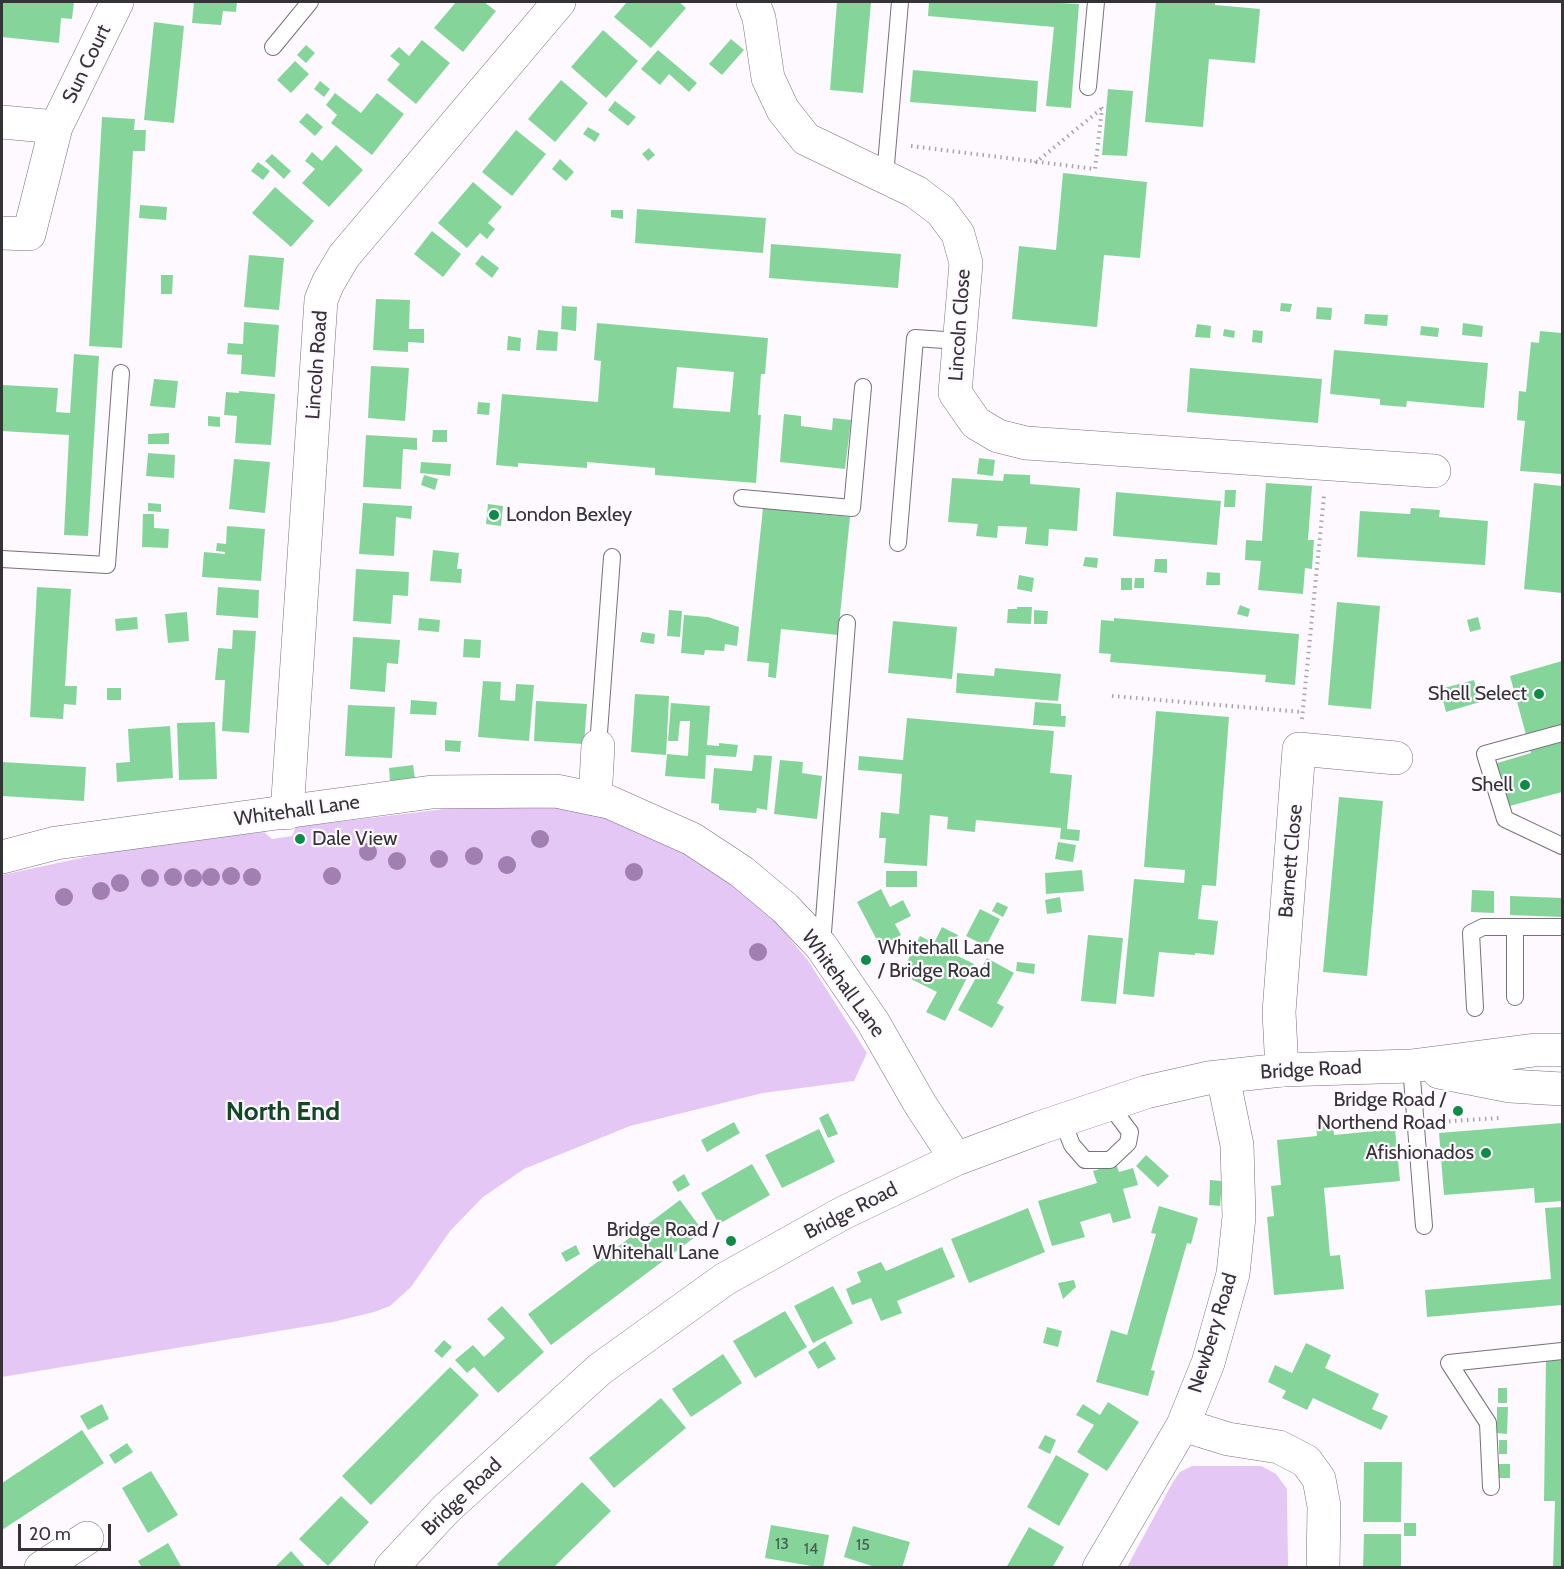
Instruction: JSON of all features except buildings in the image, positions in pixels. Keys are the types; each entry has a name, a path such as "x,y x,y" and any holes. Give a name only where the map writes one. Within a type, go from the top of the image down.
{"street":[{"name":"Sun Court","path":"2,233 29,234 56,127 117,2"},
{"name":"Lincoln Road","path":"287,813 321,300 328,282 344,256 559,2"},
{"name":"Lincoln Close","path":"753,2 759,18 768,78 783,110 806,139 916,192 941,211 958,234 966,263 955,393 976,423 998,436 1026,443 1434,471"},
{"name":"Sun Court","path":"2,122 56,127"},
{"path":"595,799 598,746"},
{"path":"1299,749 1396,758"},
{"name":"Barnett Close","path":"1282,1070 1279,1011 1299,749"},
{"name":"Whitehall Lane","path":"2,857 56,843 432,792 556,791 609,802 682,834 712,852 742,872 785,908 821,946 873,1022 920,1104 956,1159"},
{"name":"Bridge Road","path":"391,1568 446,1509 600,1369 725,1279 843,1213 956,1159 1146,1092 1208,1078 1282,1070 1411,1066 1535,1050 1563,1050"},
{"name":"Bridge Road","path":"1411,1066 1510,1086 1563,1089"},
{"name":"Newbery Road","path":"1099,1568 1183,1425 1208,1363 1233,1274 1239,1217 1238,1145 1223,1077"},
{"path":"1183,1425 1228,1439 1279,1447 1306,1461 1319,1479 1324,1506 1323,1568"},
{"path":"47,1566 87,1538"}],"lane":[{"path":"273,47 310,2"},
{"path":"885,176 900,2"},
{"path":"1088,87 1096,2"},
{"path":"898,543 915,338 959,341"},
{"path":"2,559 107,565 121,373"},
{"path":"742,498 852,508 863,387"},
{"path":"598,746 612,557"},
{"path":"821,946 847,622"},
{"path":"1563,733 1485,754 1505,819 1563,846"},
{"path":"1475,1008 1471,933 1483,927 1563,927"},
{"path":"1515,927 1515,997"},
{"path":"1411,1066 1424,1226"},
{"path":"1062,1120 1072,1146 1085,1160 1110,1160 1128,1143 1130,1132 1109,1104"},
{"path":"1491,1487 1488,1423 1449,1363 1563,1351"}],"path":[{"path":"888,143 1095,169 1102,109 1088,87"},
{"path":"1035,163 1102,109"},
{"path":"1299,749 1327,465"},
{"path":"1112,696 1303,712"},
{"path":"1415,1123 1506,1118"}],"shaded area":[{"path":"527,799 571,803 688,854 735,883 770,914 809,962 867,1053 854,1081 763,1093 630,1126 524,1169 483,1197 450,1231 411,1287 390,1306 374,1312 333,1322 2,1377 2,875 146,844 264,832 272,839 292,836 296,827"},
{"path":"1192,1466 1261,1466 1276,1474 1287,1489 1288,1567 1127,1567 1173,1482 1180,1472"}],"place":[{"name":"London Bexley","path":"494,515"},
{"name":"Shell Select","path":"1539,694"},
{"name":"Shell","path":"1525,785"},
{"name":"Dale View","path":"300,839"},
{"name":"Whitehall Lane / Bridge Road","path":"866,960"},
{"name":"Bridge Road / Northend Road","path":"1458,1111"},
{"name":"Afishionados","path":"1486,1153"},
{"name":"Bridge Road / Whitehall Lane","path":"731,1241"}],"district":[{"name":"North End","path":"283,1112"}]}
